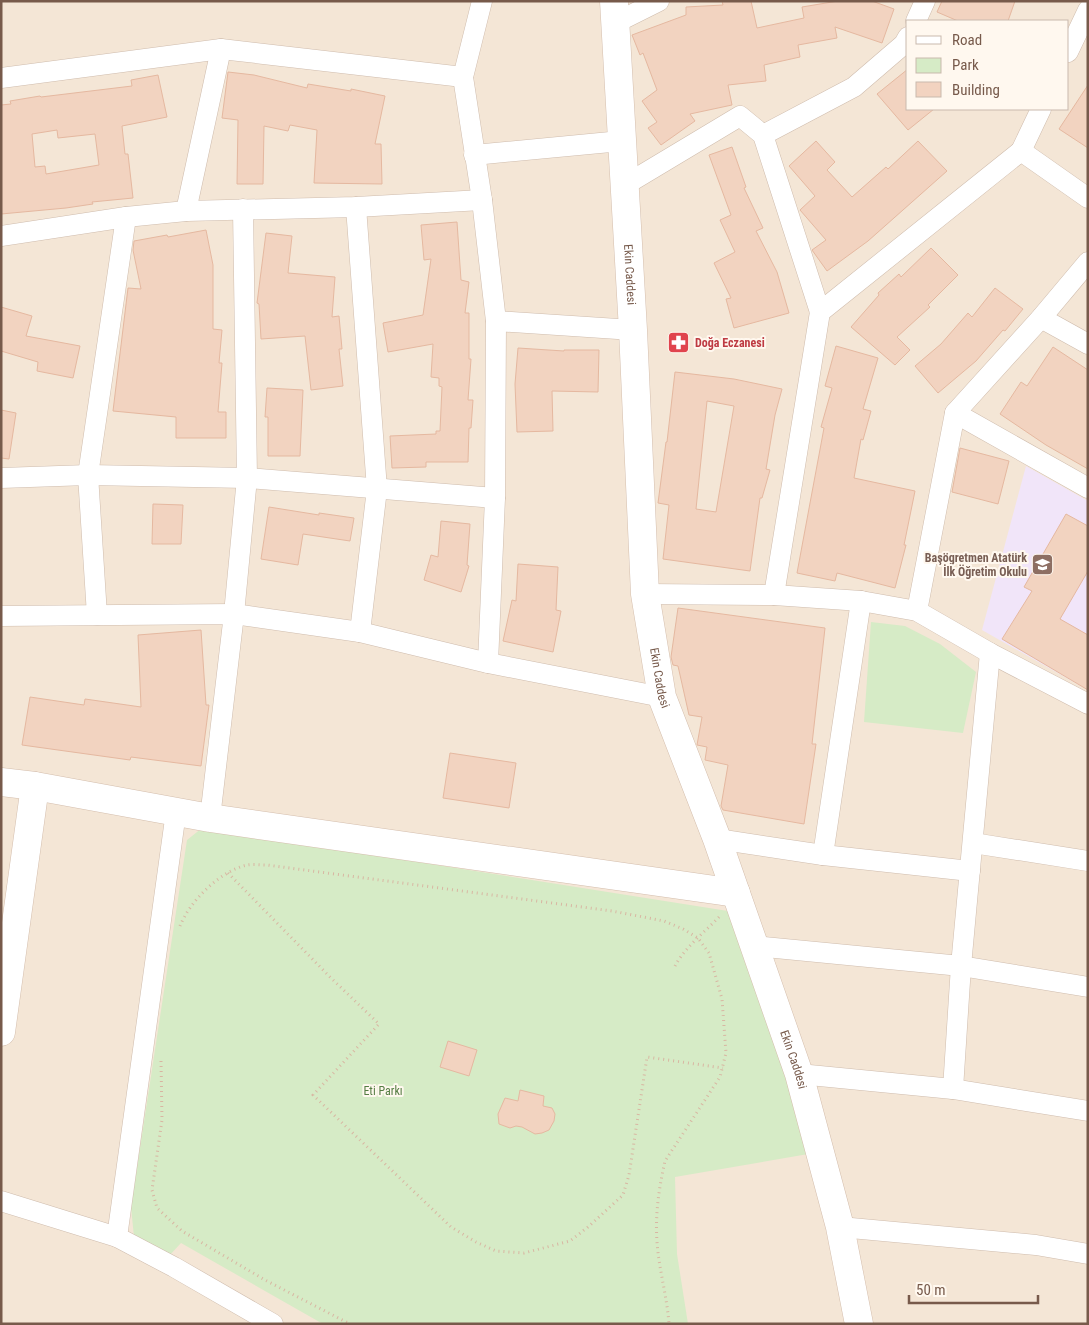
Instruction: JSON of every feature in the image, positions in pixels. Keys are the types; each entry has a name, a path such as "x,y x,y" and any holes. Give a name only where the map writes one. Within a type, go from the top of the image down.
{"street":[{"path":"482,1 463,77 482,200 496,321 496,498 488,663"},
{"path":"615,12 659,1"},
{"path":"916,20 925,1"},
{"path":"1069,50 1088,10"},
{"name":"Ekin Caddesi","path":"615,12 633,330 645,594 662,697 718,839 800,1074 840,1227 859,1324"},
{"path":"763,135 854,87 906,40"},
{"path":"1,78 221,49 463,77"},
{"path":"186,210 221,49"},
{"path":"820,312 1020,151 1040,110"},
{"path":"625,185 740,116 763,135 820,312 774,595"},
{"path":"474,155 621,141"},
{"path":"1020,151 1088,198"},
{"path":"1,236 186,210 356,207 482,200"},
{"path":"356,207 378,489 360,632"},
{"path":"210,818 234,614 247,478 243,209"},
{"path":"97,615 88,475 126,217"},
{"path":"917,611 955,413 1041,318 1088,262"},
{"path":"1041,318 1088,344"},
{"path":"496,321 633,330"},
{"path":"955,413 1088,488"},
{"path":"1,478 88,475 247,478 496,498"},
{"path":"645,594 774,595 861,600 917,611 990,653 1088,704"},
{"path":"823,855 861,600"},
{"path":"1,616 234,614 360,632 488,663 662,697"},
{"path":"953,1089 961,966 990,653"},
{"path":"1,782 35,786 210,818 737,896"},
{"path":"1,1032 8,939 35,786"},
{"path":"117,1237 176,812"},
{"path":"718,839 823,855 970,871"},
{"path":"973,843 1088,861"},
{"path":"755,946 961,966 1088,987"},
{"path":"800,1074 953,1089 1088,1111"},
{"path":"1,1200 117,1237 174,1267 273,1324"},
{"path":"840,1227 1036,1245 1088,1254"}],"path":[{"path":"178,934 184,916 210,886 228,873 248,865 267,865 612,911 664,920 698,938 709,953 722,999 726,1053 723,1068 716,1083 665,1161 661,1176 656,1210 657,1243 669,1324"},
{"path":"228,873 378,1024 313,1095 451,1227 496,1251 524,1253 570,1241 588,1228 622,1195 629,1175 648,1057 723,1068"},
{"path":"675,966 678,960 737,896"},
{"path":"161,1053 162,1120 152,1190 157,1208 190,1236 266,1280 350,1324"}],"shaded area":[{"path":"1,1 1088,1 1088,1324 1,1324"},
{"name":"Başögretmen Atatürk İlk Öğretim Okulu","path":"1026,466 1088,501 1088,690 982,630"}],"green space":[{"path":"871,622 905,626 940,644 976,672 963,733 864,722"},
{"name":"Eti Parkı","path":"202,828 728,911 814,1153 675,1177 677,1254 688,1324 323,1324 181,1243 169,1256 134,1237 131,1207 187,840"}],"building":[{"path":"722,1 751,1 757,28 804,18 802,7 838,1 872,1 894,9 882,43 835,27 837,38 798,45 800,57 764,65 766,81 728,85 732,105 690,114 695,121 661,145 648,128 657,122 642,101 657,90 643,53 640,55 632,35 686,15 686,7 723,5"},
{"path":"942,1 1015,1 1008,20 956,20 937,12"},
{"path":"906,71 906,110 933,110 908,130 877,94"},
{"path":"228,72 254,75 307,88 308,84 351,91 351,89 385,96 375,144 381,144 382,184 314,183 317,130 290,125 288,131 264,126 263,184 237,184 238,120 222,118"},
{"path":"158,75 167,117 122,126 125,154 128,154 133,198 92,202 93,204 66,208 1,214 1,105 11,104 10,101 40,96 132,86 131,80","holes":["57,130 58,138 95,134 99,165 46,174 45,166 35,167 32,134"]},
{"path":"1088,85 1088,148 1059,129"},
{"path":"816,141 835,162 827,170 852,197 886,167 888,169 918,141 947,171 868,241 827,271 812,250 826,240 800,210 815,196 789,166"},
{"path":"732,147 746,187 744,188 763,228 756,231 777,272 789,313 734,328 726,299 731,298 714,263 735,252 720,220 731,215 709,155"},
{"path":"457,222 461,280 469,282 465,313 469,313 469,359 471,359 468,400 473,400 471,428 469,428 468,462 426,462 426,467 392,468 390,436 436,434 436,431 440,431 442,387 439,386 439,378 431,377 433,344 388,352 383,323 423,315 431,259 424,260 421,225"},
{"path":"206,230 213,265 213,329 222,330 219,363 222,363 218,412 226,412 226,438 176,438 176,417 113,411 128,288 141,289 133,250 134,241"},
{"path":"266,233 292,236 288,273 335,277 332,317 339,316 342,349 339,349 343,386 311,390 305,336 261,339 259,304 257,303"},
{"path":"931,248 958,275 928,305 930,307 897,337 910,350 895,365 851,327 879,295 878,293 899,274 901,277"},
{"path":"995,288 1023,309 976,361 938,393 915,366 941,344 968,313 972,317"},
{"path":"1,307 32,316 26,336 80,346 73,378 37,371 38,362 1,351"},
{"path":"836,346 878,358 863,409 871,411 863,440 861,439 854,478 915,491 904,545 906,545 895,588 837,573 835,581 797,573 824,428 821,427 832,388 825,386"},
{"path":"1053,347 1088,370 1088,469 1046,445 1000,414 1021,382 1027,386"},
{"path":"518,348 564,351 599,350 598,392 552,391 553,431 517,432 515,384"},
{"path":"675,372 734,379 782,389 775,415 766,469 770,470 762,498 760,498 750,571 663,559 669,505 658,503","holes":["707,401 734,406 716,512 696,509"]},
{"path":"267,388 303,390 300,456 268,456 268,417 265,417"},
{"path":"1,410 16,413 9,459 1,458"},
{"path":"960,448 1009,461 998,504 952,492"},
{"path":"153,504 183,505 181,544 152,544"},
{"path":"269,507 319,515 319,513 354,518 350,541 303,534 298,565 261,559"},
{"path":"1066,514 1088,526 1088,571 1060,619 1088,635 1088,690 1002,639 1032,591 1024,587"},
{"path":"441,521 470,524 467,565 469,566 461,592 424,580 431,555 438,557"},
{"path":"518,564 558,567 556,610 561,611 553,652 503,641 512,600 516,601"},
{"path":"678,608 825,628 812,744 816,744 804,824 723,810 721,806 728,765 705,760 707,747 697,745 702,717 689,715 678,666 673,665 671,657"},
{"path":"201,630 206,705 209,705 201,766 131,757 130,760 22,745 30,697 84,705 85,699 141,707 138,635"},
{"path":"450,753 516,763 509,808 443,798"},
{"path":"448,1041 477,1050 469,1076 440,1067"},
{"path":"520,1090 544,1096 543,1106 552,1108 555,1114 554,1121 549,1130 535,1134 522,1127 510,1128 499,1124 498,1114 505,1098 518,1101"}],"place":[{"name":"Doğa Eczanesi","path":"679,343"},
{"name":"Başögretmen Atatürk İlk Öğretim Okulu","path":"1043,565"}]}
